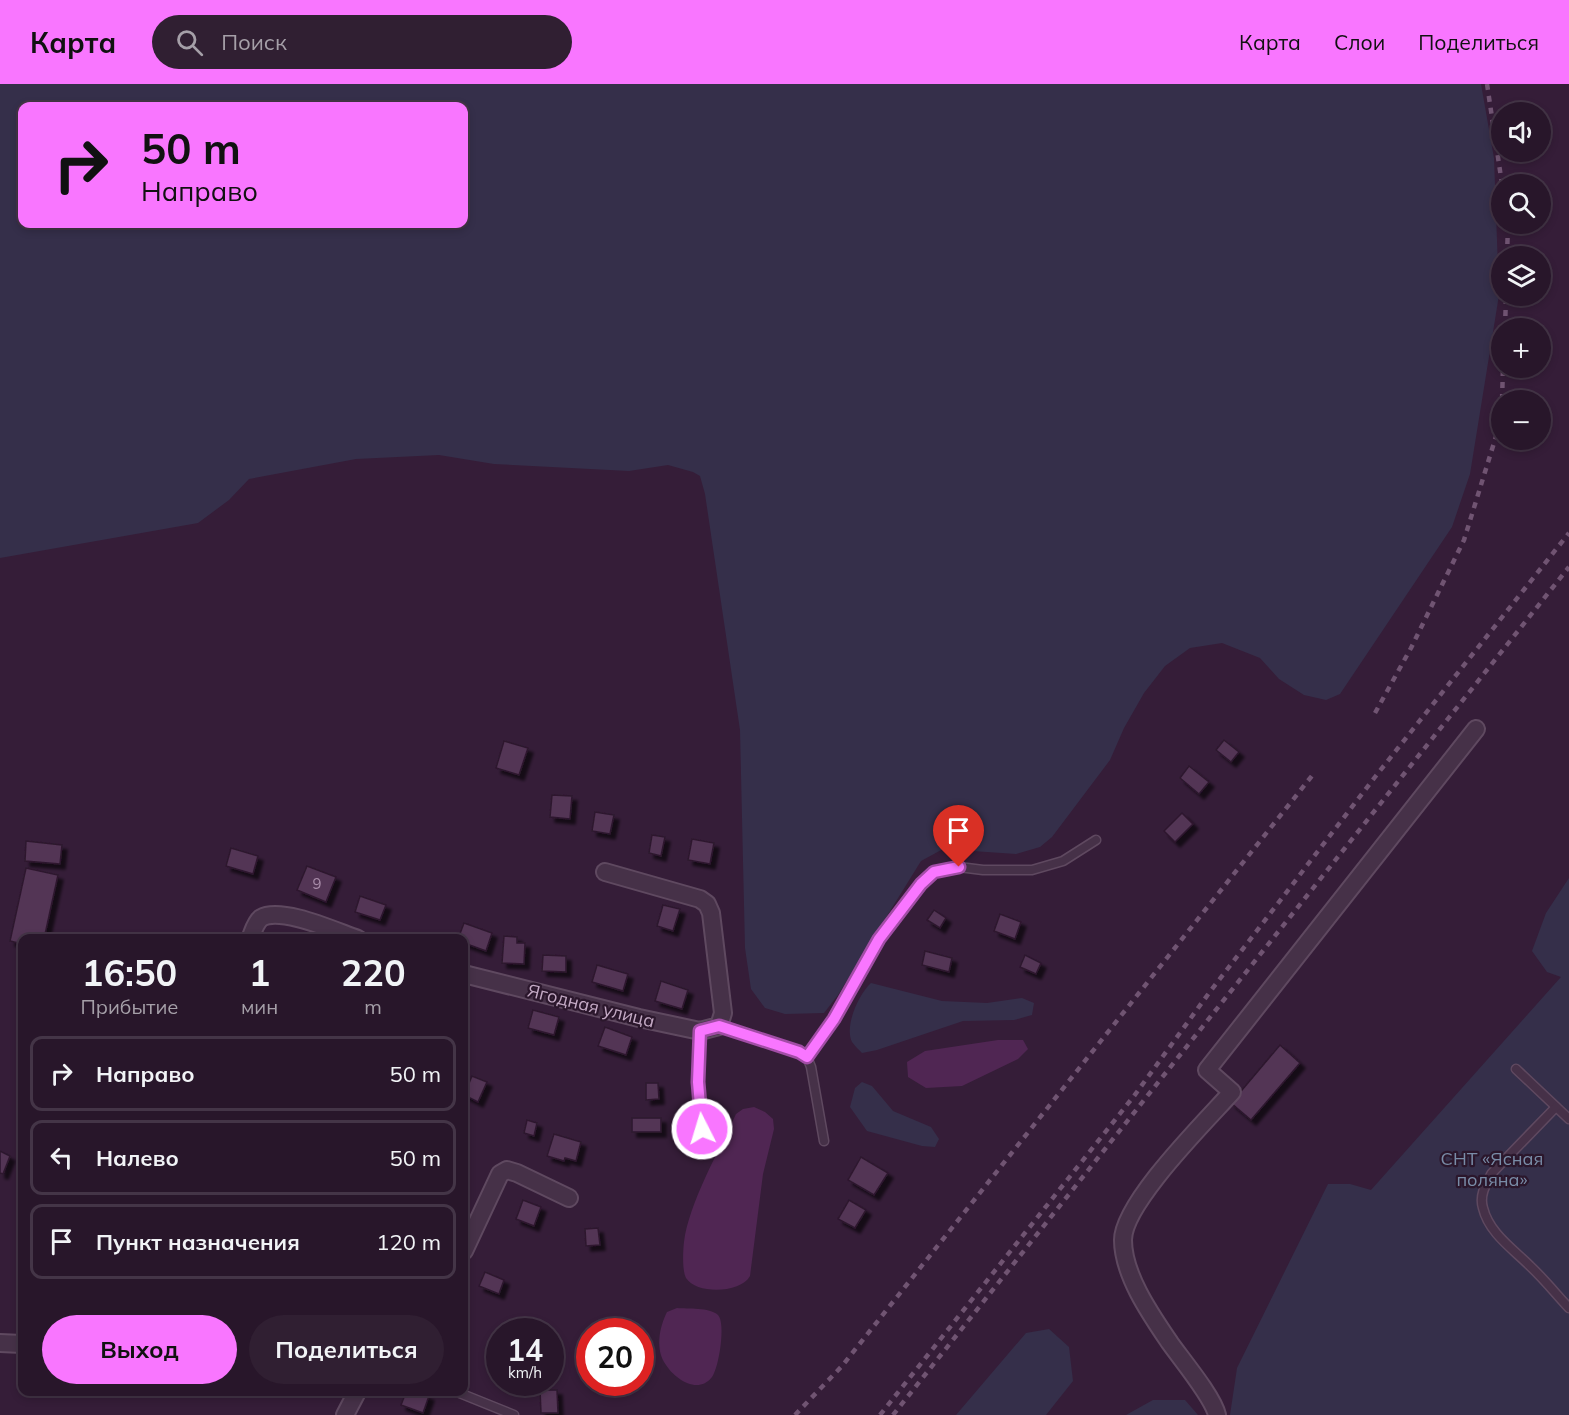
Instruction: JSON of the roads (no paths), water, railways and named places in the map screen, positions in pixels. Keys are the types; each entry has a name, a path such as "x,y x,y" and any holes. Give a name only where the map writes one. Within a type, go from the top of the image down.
{"street":[{"path":"1217,1415 1210,1399 1153,1318 1138,1291 1124,1252 1122,1239 1126,1224 1135,1206 1160,1174 1232,1092 1207,1070 1476,729"},
{"path":"605,872 700,899 707,904 711,913 723,1013 719,1026"},
{"path":"253,932 262,917 289,915 344,934"},
{"name":"Ягодная улица","path":"468,975 700,1031 719,1026"},
{"path":"468,1242 500,1174 507,1170 568,1198"},
{"path":"0,1343 18,1344"},
{"path":"345,1415 355,1396"}],"lane":[{"path":"807,1057 834,1019 879,939 921,884 934,872 959,867 983,870 1032,870 1063,861 1096,840"},
{"path":"719,1026 799,1052 807,1057 811,1067 824,1141"},
{"path":"700,1031 698,1082 702,1129"},
{"path":"1516,1069 1569,1119"},
{"path":"1556,1107 1492,1173 1485,1184 1482,1197 1483,1208 1496,1233 1569,1308"},
{"path":"467,1396 514,1415"}],"railway":[{"path":"1487,84 1500,174"},
{"path":"1507,246 1508,234"},
{"path":"1505,318 1506,306"},
{"path":"1502,390 1503,378"},
{"path":"1375,713 1411,648 1464,540 1492,450"},
{"path":"880,1415 1134,1096 1209,993 1375,777 1569,533"},
{"path":"893,1415 1569,567"},
{"path":"795,1415 842,1366 1315,772"}],"park label":[{"name":"СНТ «Ясная поляна»","path":"1492,1169"}]}
